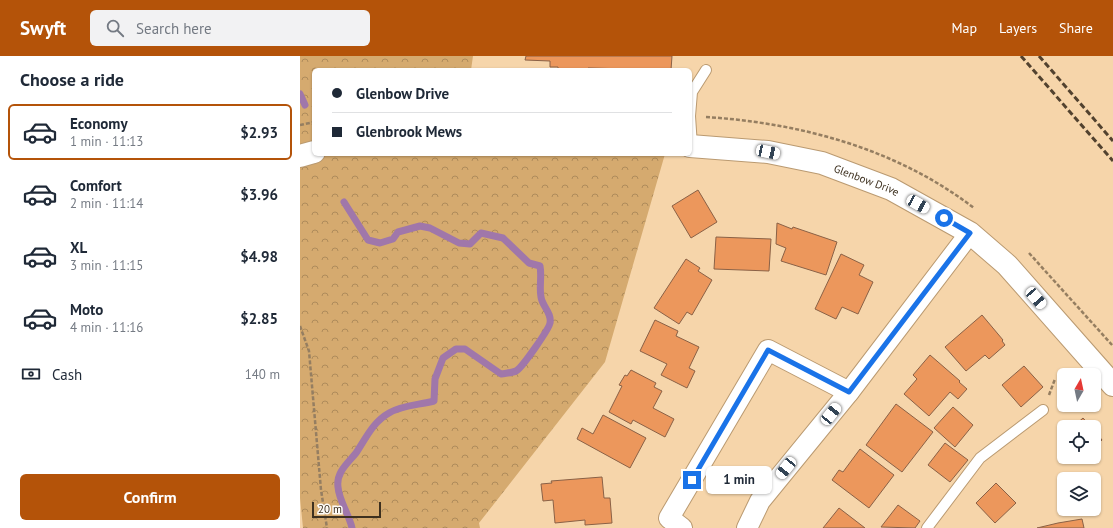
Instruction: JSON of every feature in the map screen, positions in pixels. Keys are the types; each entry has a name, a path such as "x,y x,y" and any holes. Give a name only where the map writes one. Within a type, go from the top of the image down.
{"street":[{"name":"Glenbow Drive","path":"692,146 768,152 822,163 892,189 970,233 1008,265 1113,385"},
{"path":"300,156 312,153"},
{"path":"747,528 760,501 849,392 970,233"},
{"path":"682,528 669,518 768,350 849,392"}],"lane":[{"path":"692,92 706,70"},
{"path":"927,528 980,458 1043,410"}],"path":[{"path":"300,125 312,122"},
{"path":"300,326 309,351 321,490 327,528"}],"green space":[{"path":"300,56 473,56 471,68 312,68 312,156 664,156 605,362 479,523 480,528 303,528 300,498"}],"building":[{"path":"526,56 672,56 671,68 558,68 550,67 550,61 525,60"},
{"path":"698,190 717,222 691,238 672,206"},
{"path":"777,223 837,242 826,275 781,261 786,248 776,244"},
{"path":"716,237 771,239 769,271 714,269"},
{"path":"841,254 864,265 859,275 873,282 858,314 842,307 836,319 815,309"},
{"path":"686,259 700,268 698,271 712,280 692,315 687,312 679,324 654,308"},
{"path":"982,315 1003,340 1002,341 1005,345 989,359 985,355 966,371 945,347"},
{"path":"655,320 678,331 676,336 699,347 689,368 695,371 687,388 661,375 667,364 640,351"},
{"path":"930,355 967,389 958,399 950,392 929,416 904,394 917,379 913,375"},
{"path":"1024,366 1043,387 1021,407 1002,385"},
{"path":"631,370 656,383 654,387 662,391 653,408 674,419 665,437 633,420 631,424 609,412 622,386 619,385 625,375 627,376"},
{"path":"896,404 933,432 902,472 866,445"},
{"path":"953,407 973,425 955,447 934,428"},
{"path":"603,415 646,438 630,468 577,439 582,428 593,434"},
{"path":"945,443 968,460 950,482 928,465"},
{"path":"860,449 894,475 869,508 832,480 839,470 843,472"},
{"path":"602,477 604,498 610,498 612,523 585,525 585,520 555,523 553,500 543,501 541,484 552,483 551,481"},
{"path":"996,483 1016,503 995,523 976,503"},
{"path":"898,505 920,521 915,528 881,527"},
{"path":"839,508 865,528 823,528"},
{"path":"1082,519 1084,528 1037,528 1058,523"}],"waterway":[{"path":"300,94 305,105"},
{"path":"344,202 368,240 380,243 393,239 398,232 420,226 430,228 459,243 470,244 481,233 503,238 529,263 540,266 541,297 550,316 550,323 540,340 524,363 516,371 501,374 465,349 456,349 443,358 435,379 434,401 399,408 378,421 356,453 343,468 339,477 339,492 352,528"}],"railway":[{"path":"1021,56 1113,161"},
{"path":"1039,56 1113,141"}],"route":[{"path":"692,480 768,350 849,392 970,233 944,218"}]}
